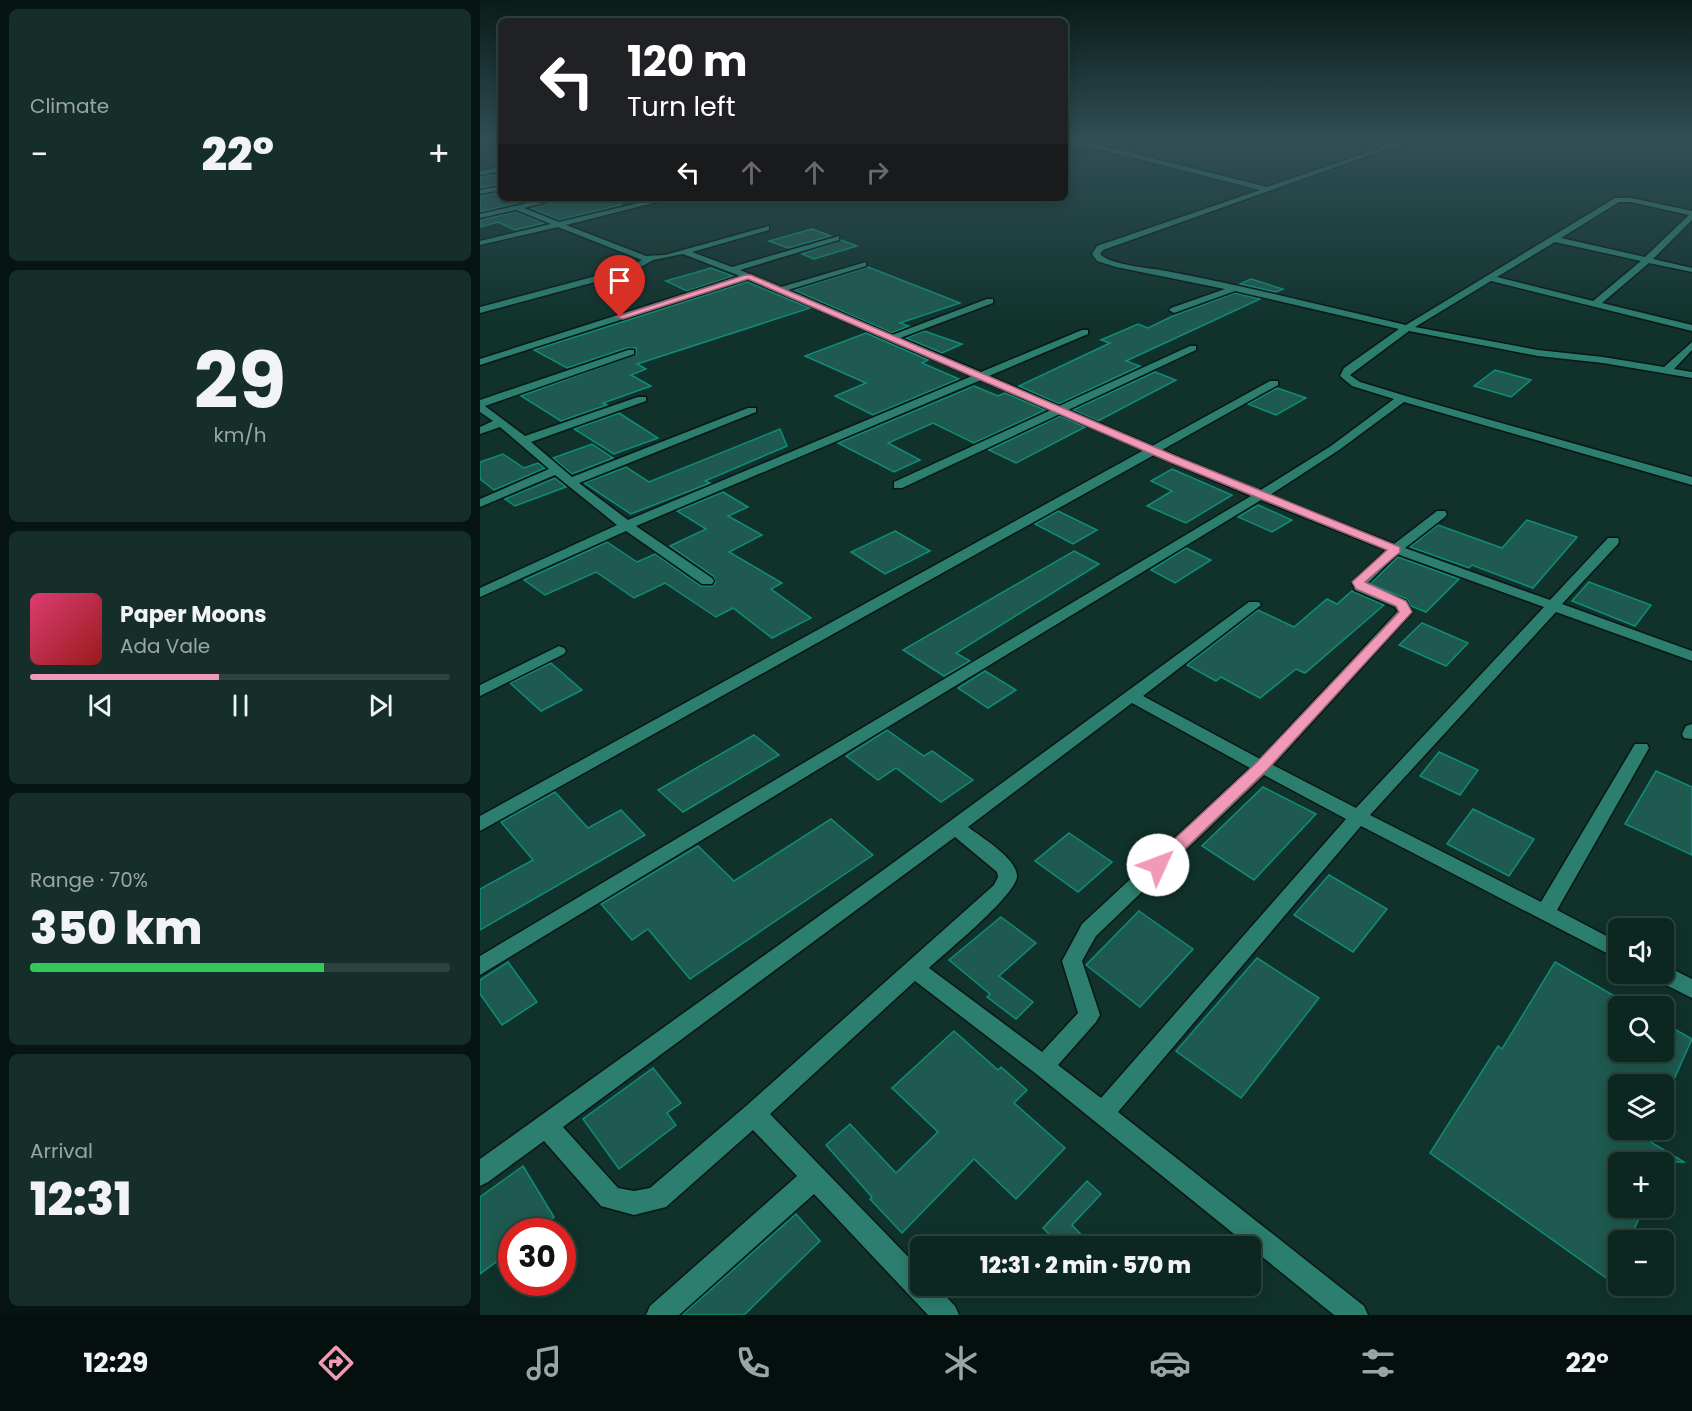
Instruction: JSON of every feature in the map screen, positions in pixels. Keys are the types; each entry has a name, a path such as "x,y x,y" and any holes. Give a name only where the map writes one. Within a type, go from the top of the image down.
{"street":[{"path":"480,216 541,202"},
{"path":"480,243 651,202"},
{"path":"1234,202 1100,249 1096,254 1100,259 1119,265 1185,277 1407,328 1538,353 1692,375"},
{"path":"1617,202 1407,328 1348,370 1345,376 1356,384 1402,398 1692,481"},
{"path":"1632,202 1692,215"},
{"path":"517,208 640,256 651,258"},
{"path":"1595,304 1647,260 1692,215"},
{"path":"480,310 629,270 651,258 685,252 766,228"},
{"path":"732,270 836,238"},
{"path":"1554,239 1692,270"},
{"path":"685,252 748,276 1154,451 1395,549 1692,656"},
{"path":"780,290 863,264"},
{"path":"480,362 748,276"},
{"path":"1490,278 1692,328"},
{"path":"1174,310 1232,289"},
{"path":"892,338 990,301"},
{"path":"480,593 625,526 1085,332"},
{"path":"1667,370 1692,345"},
{"path":"898,485 1193,348"},
{"path":"480,406 631,352"},
{"path":"480,824 1274,383"},
{"path":"480,966 1261,495 1335,448 1402,398"},
{"path":"525,440 642,399"},
{"path":"480,406 525,440 570,482 625,526 707,581"},
{"path":"570,482 752,410"},
{"path":"480,430 501,422"},
{"path":"480,503 557,470"},
{"path":"1042,1066 1089,1016 1072,961 1089,930 1262,767 1405,612 1401,604 1360,586 1359,582 1395,549 1441,514"},
{"path":"1102,1113 1359,816 1613,541"},
{"path":"480,1174 955,827 1254,604"},
{"path":"480,691 559,651"},
{"path":"1131,696 1262,767 1608,946"},
{"path":"1545,913 1641,748"},
{"path":"546,1126 610,1197 624,1203 640,1204 657,1198 754,1114 1001,890 1007,881 1007,873 1001,864 955,827"},
{"path":"915,969 1102,1113 1354,1315"},
{"path":"1674,980 1692,989"},
{"path":"754,1114 946,1315"},
{"path":"659,1315 815,1177"}],"building":[{"path":"480,202 521,202 480,212"},
{"path":"553,202 621,202 621,205 559,220 531,208"},
{"path":"516,212 544,223 515,230 498,222 480,227 480,220"},
{"path":"812,229 831,236 788,248 769,241"},
{"path":"841,240 857,246 814,259 802,254"},
{"path":"868,267 960,303 900,323 909,326 892,333 794,290"},
{"path":"711,268 733,276 687,291 666,281"},
{"path":"1251,279 1283,289 1276,292 1240,284"},
{"path":"747,282 810,308 637,364 646,369 631,375 651,386 561,421 521,396 636,354 636,348 627,348 567,368 534,350"},
{"path":"1235,293 1260,299 1126,361 1140,366 1059,404 1019,386 1110,343 1101,340 1138,324 1148,328 1175,315"},
{"path":"924,331 962,344 942,353 906,338"},
{"path":"866,333 928,360 922,363 959,379 873,415 835,396 866,383 805,356"},
{"path":"1495,370 1531,380 1511,397 1474,386"},
{"path":"1155,372 1176,380 1098,421 1073,410"},
{"path":"974,386 998,396 1005,393 1045,410 974,443 933,423 888,443 920,460 894,472 838,443"},
{"path":"1277,388 1306,398 1276,415 1248,404"},
{"path":"619,413 658,438 614,454 574,429"},
{"path":"1060,416 1085,427 1016,463 989,450"},
{"path":"780,429 787,446 705,481 710,483 631,514 584,483 626,467 649,482"},
{"path":"592,444 613,458 572,474 553,458"},
{"path":"503,454 524,468 538,463 545,468 494,490 480,479 480,462"},
{"path":"1172,469 1232,495 1186,523 1147,506 1172,491 1151,481"},
{"path":"555,478 566,487 515,506 505,499"},
{"path":"723,492 748,507 728,516 762,535 729,552 782,583 771,589 811,618 772,638 733,608 716,617 665,583 634,598 596,572 545,595 524,580 607,542 637,562 655,554 701,586 712,586 716,582 713,576 670,546 706,529 677,511"},
{"path":"1258,505 1292,520 1272,532 1238,517"},
{"path":"1058,511 1097,530 1073,544 1035,524"},
{"path":"1527,520 1577,537 1533,588 1472,565 1469,568 1410,547 1438,525 1502,548"},
{"path":"895,531 930,551 885,574 851,552"},
{"path":"1186,548 1211,560 1175,583 1151,570"},
{"path":"1074,551 1099,564 956,653 970,661 944,676 903,650"},
{"path":"1398,557 1459,579 1426,612 1411,606 1407,599 1370,584"},
{"path":"1589,582 1651,605 1635,626 1572,601"},
{"path":"1352,591 1384,605 1305,673 1296,669 1260,698 1221,677 1216,681 1187,665 1258,610 1294,627 1327,599 1337,604"},
{"path":"1422,623 1468,643 1446,666 1399,645"},
{"path":"551,663 582,690 541,711 510,683"},
{"path":"985,671 1016,690 988,708 958,688"},
{"path":"887,730 924,756 932,751 973,780 941,802 896,768 878,780 846,756"},
{"path":"754,735 779,755 683,812 658,790"},
{"path":"1439,752 1478,770 1460,795 1420,776"},
{"path":"1656,771 1692,787 1692,855 1625,824"},
{"path":"1263,787 1316,814 1254,880 1202,846"},
{"path":"555,792 588,828 621,810 645,835 480,930 480,889 533,860 501,822"},
{"path":"1473,809 1534,839 1509,876 1447,844"},
{"path":"831,819 873,855 690,979 648,929 632,940 601,904 698,846 734,881"},
{"path":"1069,833 1112,862 1078,892 1035,861"},
{"path":"1329,875 1387,909 1353,952 1294,915"},
{"path":"1139,911 1193,949 1140,1007 1086,965"},
{"path":"1001,917 1036,943 999,976 1033,1002 1016,1019 987,997 990,994 949,960"},
{"path":"1257,958 1319,998 1241,1098 1176,1051"},
{"path":"508,962 537,1002 502,1025 480,994 480,980"},
{"path":"1555,962 1614,996 1608,996 1608,1062 1674,1062 1674,1029 1692,1039 1674,1080 1674,1074 1608,1074 1608,1140 1648,1140 1667,1152 1608,1152 1608,1218 1639,1218 1634,1230 1608,1230 1608,1279 1430,1153 1498,1046 1502,1049"},
{"path":"954,1031 998,1070 1001,1067 1027,1090 1014,1103 1065,1148 1016,1199 974,1159 902,1233 870,1199 872,1197 826,1145 850,1124 896,1173 938,1132 892,1088"},
{"path":"653,1068 681,1103 667,1113 676,1125 619,1169 583,1119"},
{"path":"1674,1156 1684,1162 1674,1162"},
{"path":"523,1166 554,1217 498,1218 498,1260 480,1274 480,1197"},
{"path":"1087,1181 1101,1194 1072,1225 1082,1236 1051,1236 1043,1228"},
{"path":"796,1214 820,1241 744,1315 682,1315"}],"route":[{"path":"620,317 748,276 977,376 1395,549 1359,582 1360,586 1401,604 1405,612 1262,767 1158,865"}]}
